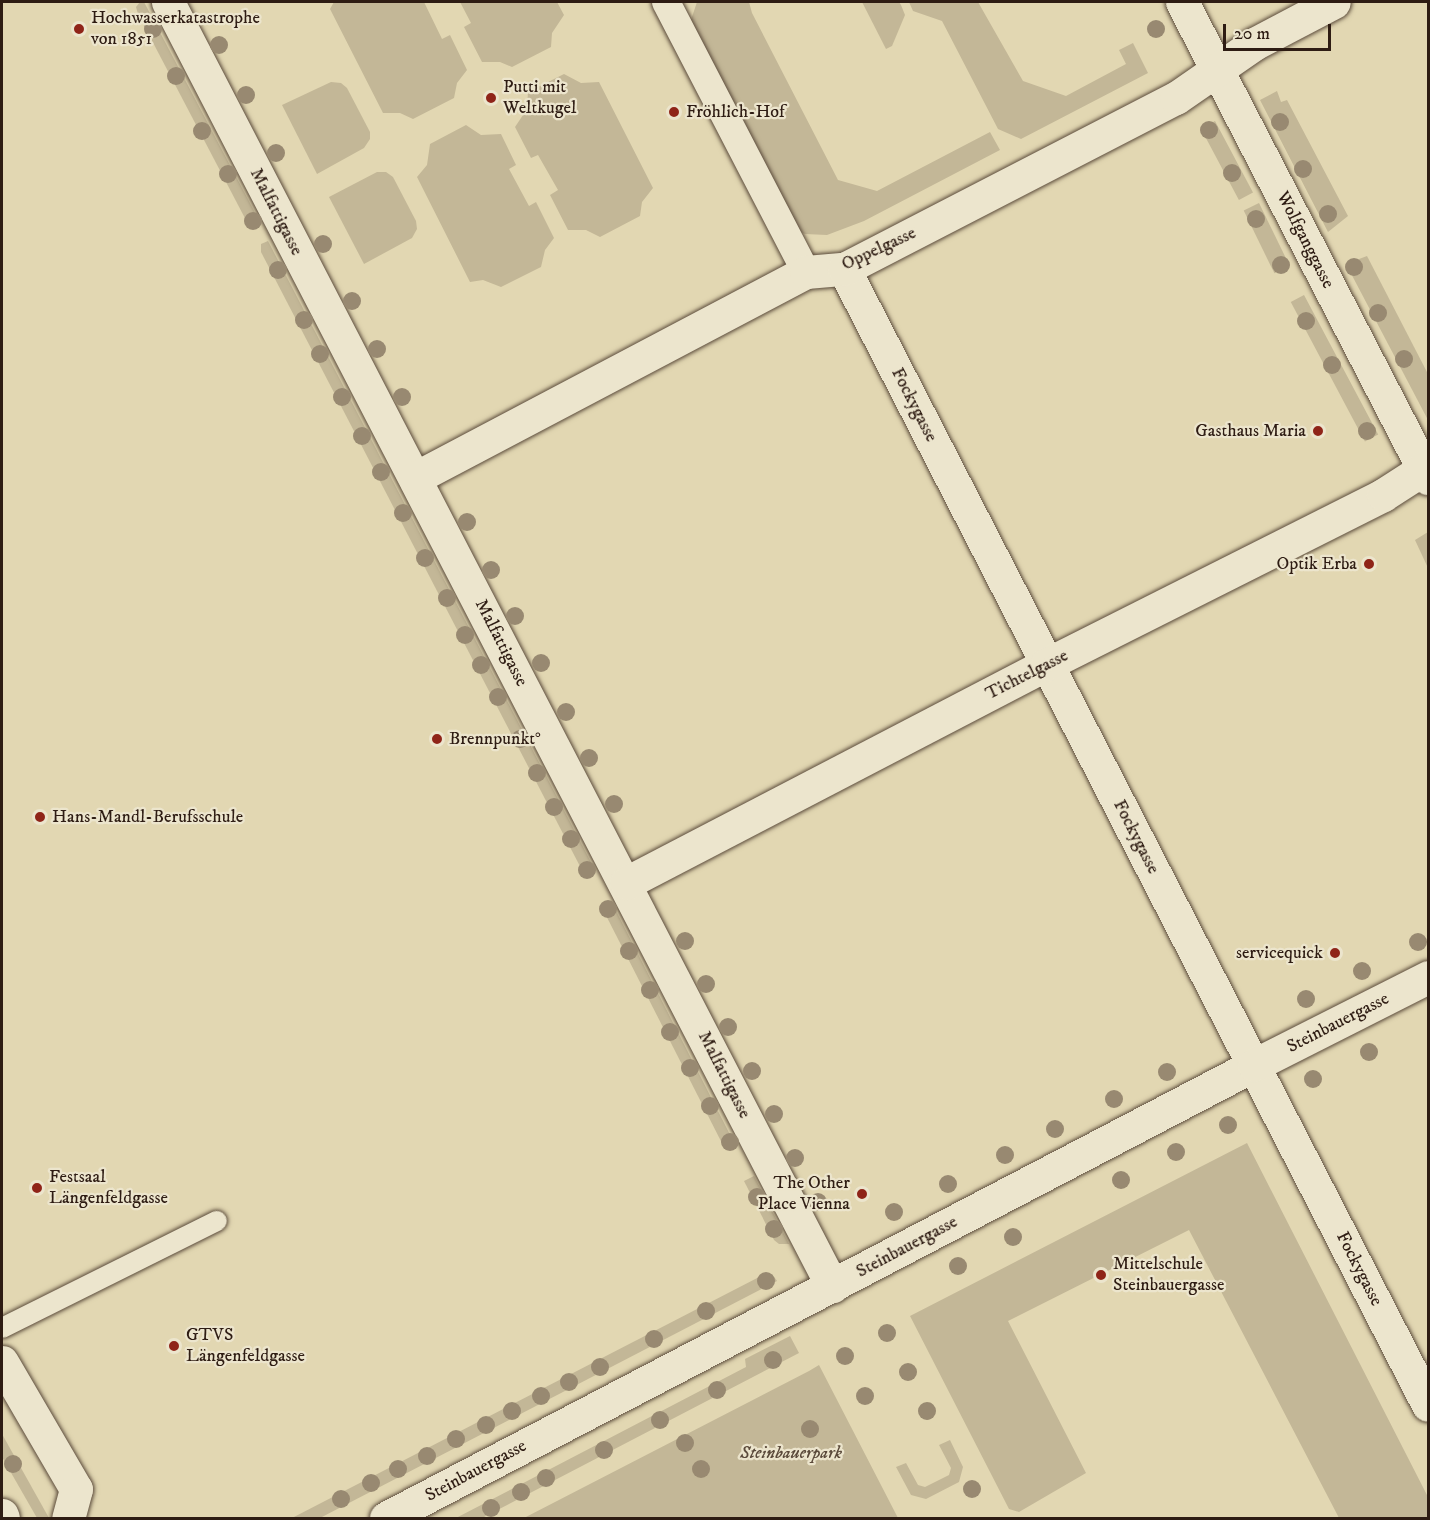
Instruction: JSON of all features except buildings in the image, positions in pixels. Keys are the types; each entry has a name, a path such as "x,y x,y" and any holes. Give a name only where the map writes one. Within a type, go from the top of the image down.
{"street":[{"name":"Malfattigasse","path":"168,2 626,883 832,1286"},
{"path":"666,2 806,272"},
{"name":"Wolfganggasse","path":"1182,2 1427,471"},
{"name":"Oppelgasse","path":"415,478 806,272 844,269 1176,98 1254,44 1334,2"},
{"name":"Fockygasse","path":"844,269 1428,1405"},
{"name":"Tichtelgasse","path":"626,883 1047,664 1427,471"},
{"name":"Steinbauergasse","path":"386,1518 1254,1065 1428,977"},
{"path":"2,1362 76,1489 68,1518"}],"lane":[{"path":"2,1328 217,1221"}],"green space":[{"path":"140,2 144,2 261,224 256,227 248,224 138,14 136,7"},
{"path":"334,2 424,2 442,39 450,35 467,70 457,83 454,98 413,119 400,113 383,113 330,9"},
{"path":"460,2 557,2 564,15 552,33 551,47 512,67 500,62 482,62 464,27 471,23"},
{"path":"697,2 749,2 752,13 838,180 877,191 990,132 1000,150 864,221 827,235 805,234 801,232 690,23"},
{"path":"862,2 899,2 905,15 892,46 886,49"},
{"path":"909,2 978,2 1023,81 1066,96 1126,64 1119,50 1133,43 1148,73 1021,139 998,129 942,21 913,11"},
{"path":"564,74 581,83 599,82 653,188 642,202 640,216 600,237 586,230 568,230 550,195 558,190 538,155 531,158 515,127 527,109 528,92"},
{"path":"331,82 341,83 347,88 370,132 370,139 364,148 317,174 282,105"},
{"path":"1277,91 1281,102 1287,100 1348,216 1328,232 1260,100"},
{"path":"1215,121 1253,193 1239,200 1201,129"},
{"path":"466,125 481,135 501,134 516,165 509,169 529,206 536,202 554,238 545,250 541,267 501,287 483,280 470,282 417,177 427,165 430,144"},
{"path":"377,172 386,172 393,177 416,221 417,229 412,238 364,264 329,197"},
{"path":"1259,203 1290,266 1274,273 1244,210"},
{"path":"268,241 594,868 584,874 261,252 261,244"},
{"path":"1367,256 1428,374 1428,420 1346,264"},
{"path":"1304,295 1378,435 1365,442 1291,302"},
{"path":"1428,532 1428,568 1415,540"},
{"path":"611,901 735,1145 726,1150 601,906"},
{"path":"1247,1143 1428,1497 1428,1518 1339,1518 1189,1230 1008,1321 1086,1473 1019,1512 1009,1509 910,1316"},
{"path":"754,1176 789,1244 779,1244 774,1240 744,1181"},
{"path":"765,1274 772,1274 777,1281 320,1518 292,1518"},
{"path":"790,1336 799,1353 482,1518 456,1518 746,1367 745,1359"},
{"name":"Steinbauerpark","path":"819,1365 898,1518 524,1518 809,1371"},
{"path":"2,1434 49,1518 37,1518 2,1457"},
{"path":"950,1440 963,1467 959,1482 926,1499 911,1495 896,1467 906,1463 918,1485 925,1487 949,1475 951,1468 939,1445"}],"place":[{"name":"Hochwasserkatastrophe von 1851","path":"79,29"},
{"name":"Putti mit Weltkugel","path":"491,98"},
{"name":"Fröhlich-Hof","path":"674,112"},
{"name":"Gasthaus Maria","path":"1318,431"},
{"name":"Optik Erba","path":"1369,564"},
{"name":"Brennpunkt°","path":"437,739"},
{"name":"Hans-Mandl-Berufsschule","path":"40,817"},
{"name":"servicequick","path":"1335,953"},
{"name":"Festsaal Längenfeldgasse","path":"37,1188"},
{"name":"The Other Place Vienna","path":"862,1194"},
{"name":"Mittelschule Steinbauergasse","path":"1101,1275"},
{"name":"GTVS Längenfeldgasse","path":"174,1346"}]}
